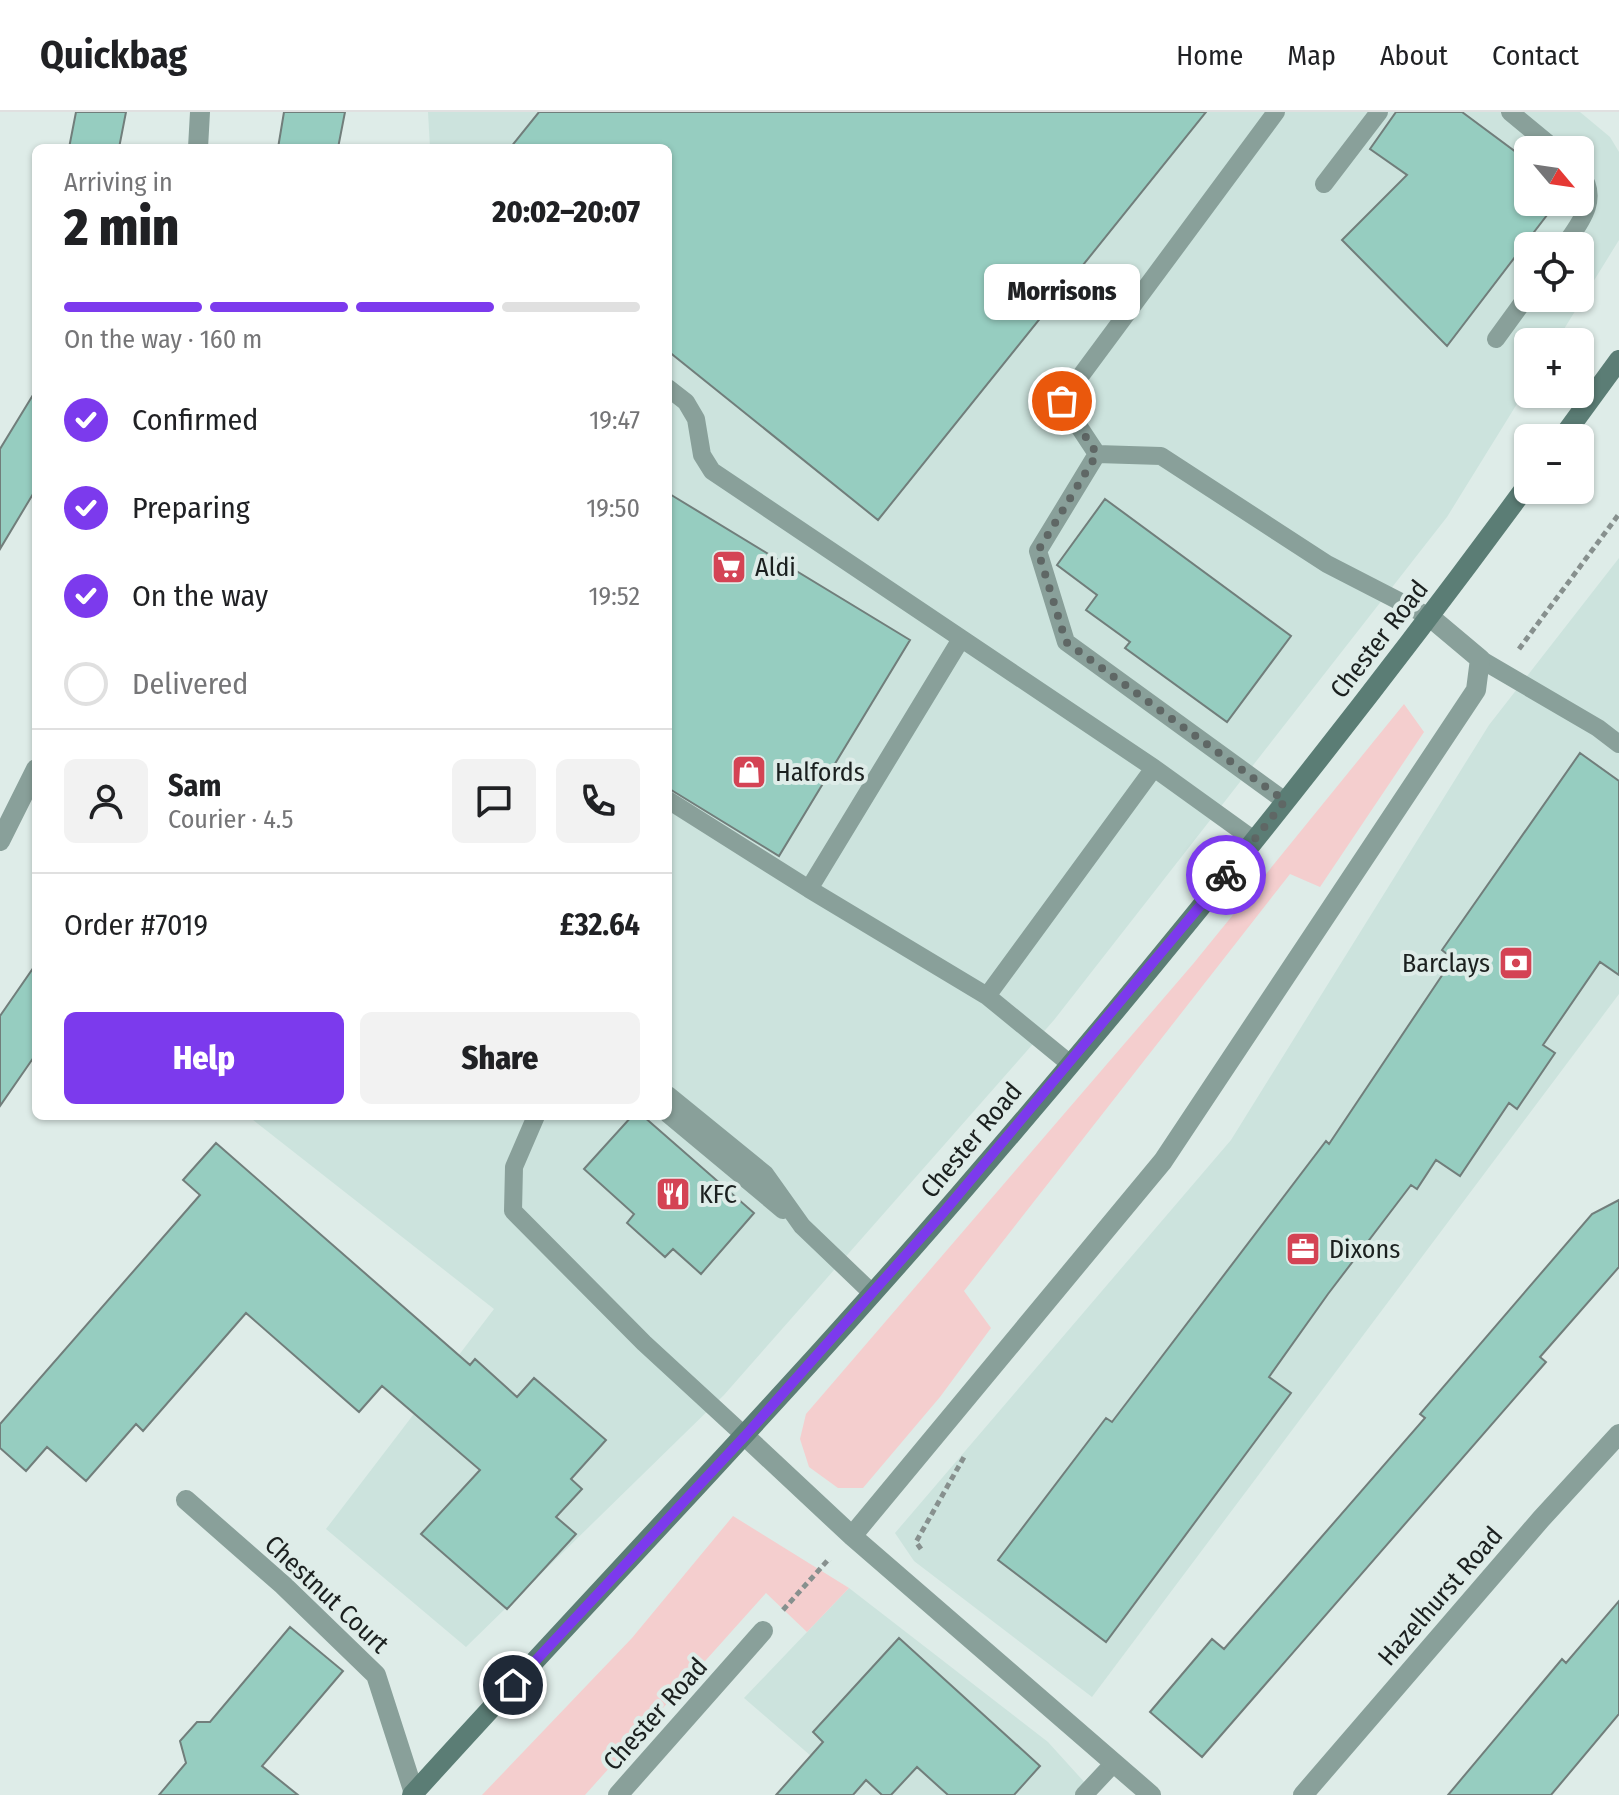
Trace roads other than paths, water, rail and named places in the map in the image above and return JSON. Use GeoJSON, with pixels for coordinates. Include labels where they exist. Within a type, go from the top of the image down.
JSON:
{"type":"FeatureCollection","features":[{"type":"Feature","properties":{"kind":"main road"},"geometry":{"type":"LineString","coordinates":[[1572,424],[1619,360]]}},
{"type":"Feature","properties":{"kind":"main road","name":"Chester Road"},"geometry":{"type":"LineString","coordinates":[[413,1794],[745,1436],[961,1193],[1254,840],[1430,617],[1514,503]]}},
{"type":"Feature","properties":{"kind":"street"},"geometry":{"type":"LineString","coordinates":[[198,144],[200,112]]}},
{"type":"Feature","properties":{"kind":"street"},"geometry":{"type":"LineString","coordinates":[[852,1536],[1163,1161],[1476,690],[1480,659],[1430,617]]}},
{"type":"Feature","properties":{"kind":"street"},"geometry":{"type":"LineString","coordinates":[[0,841],[32,777]]}},
{"type":"Feature","properties":{"kind":"street","name":"Hazelhurst Road"},"geometry":{"type":"LineString","coordinates":[[1303,1795],[1541,1519],[1619,1434]]}},
{"type":"Feature","properties":{"kind":"street"},"geometry":{"type":"LineString","coordinates":[[745,1436],[852,1536],[1151,1795]]}},
{"type":"Feature","properties":{"kind":"street","name":"Chestnut Court"},"geometry":{"type":"LineString","coordinates":[[186,1500],[283,1585],[376,1675],[413,1794]]}},
{"type":"Feature","properties":{"kind":"street","name":"Chester Road"},"geometry":{"type":"LineString","coordinates":[[618,1795],[763,1631]]}},
{"type":"Feature","properties":{"kind":"lane"},"geometry":{"type":"LineString","coordinates":[[1097,454],[1062,401],[1276,112]]}},
{"type":"Feature","properties":{"kind":"lane"},"geometry":{"type":"LineString","coordinates":[[1324,184],[1379,112]]}},
{"type":"Feature","properties":{"kind":"lane"},"geometry":{"type":"LineString","coordinates":[[1510,112],[1539,136]]}},
{"type":"Feature","properties":{"kind":"lane"},"geometry":{"type":"LineString","coordinates":[[1496,339],[1516,312]]}},
{"type":"Feature","properties":{"kind":"lane"},"geometry":{"type":"LineString","coordinates":[[672,391],[686,402],[696,419],[702,455],[712,471],[1154,768],[1254,840]]}},
{"type":"Feature","properties":{"kind":"lane"},"geometry":{"type":"LineString","coordinates":[[1097,454],[1161,456],[1327,564],[1430,617]]}},
{"type":"Feature","properties":{"kind":"lane"},"geometry":{"type":"LineString","coordinates":[[1097,454],[1038,551],[1066,642],[1285,801]]}},
{"type":"Feature","properties":{"kind":"lane"},"geometry":{"type":"LineString","coordinates":[[809,889],[961,639]]}},
{"type":"Feature","properties":{"kind":"lane"},"geometry":{"type":"LineString","coordinates":[[1480,659],[1598,728],[1619,744]]}},
{"type":"Feature","properties":{"kind":"lane"},"geometry":{"type":"LineString","coordinates":[[987,996],[1154,768]]}},
{"type":"Feature","properties":{"kind":"lane"},"geometry":{"type":"LineString","coordinates":[[672,803],[987,996],[1069,1063]]}},
{"type":"Feature","properties":{"kind":"lane"},"geometry":{"type":"LineString","coordinates":[[672,1098],[765,1174],[802,1226]]}},
{"type":"Feature","properties":{"kind":"lane"},"geometry":{"type":"LineString","coordinates":[[672,1117],[802,1226],[872,1293]]}},
{"type":"Feature","properties":{"kind":"lane"},"geometry":{"type":"LineString","coordinates":[[534,1120],[514,1167],[513,1211],[644,1343],[745,1436]]}},
{"type":"Feature","properties":{"kind":"lane"},"geometry":{"type":"LineString","coordinates":[[1084,1795],[1114,1763]]}},
{"type":"Feature","properties":{"kind":"place","name":"Morrisons"},"geometry":{"type":"Point","coordinates":[1062,401]}},
{"type":"Feature","properties":{"kind":"place","name":"Aldi"},"geometry":{"type":"Point","coordinates":[729,567]}},
{"type":"Feature","properties":{"kind":"place","name":"Halfords"},"geometry":{"type":"Point","coordinates":[749,772]}},
{"type":"Feature","properties":{"kind":"place","name":"Barclays"},"geometry":{"type":"Point","coordinates":[1516,963]}},
{"type":"Feature","properties":{"kind":"place","name":"KFC"},"geometry":{"type":"Point","coordinates":[673,1194]}},
{"type":"Feature","properties":{"kind":"place","name":"Dixons"},"geometry":{"type":"Point","coordinates":[1303,1249]}}]}
